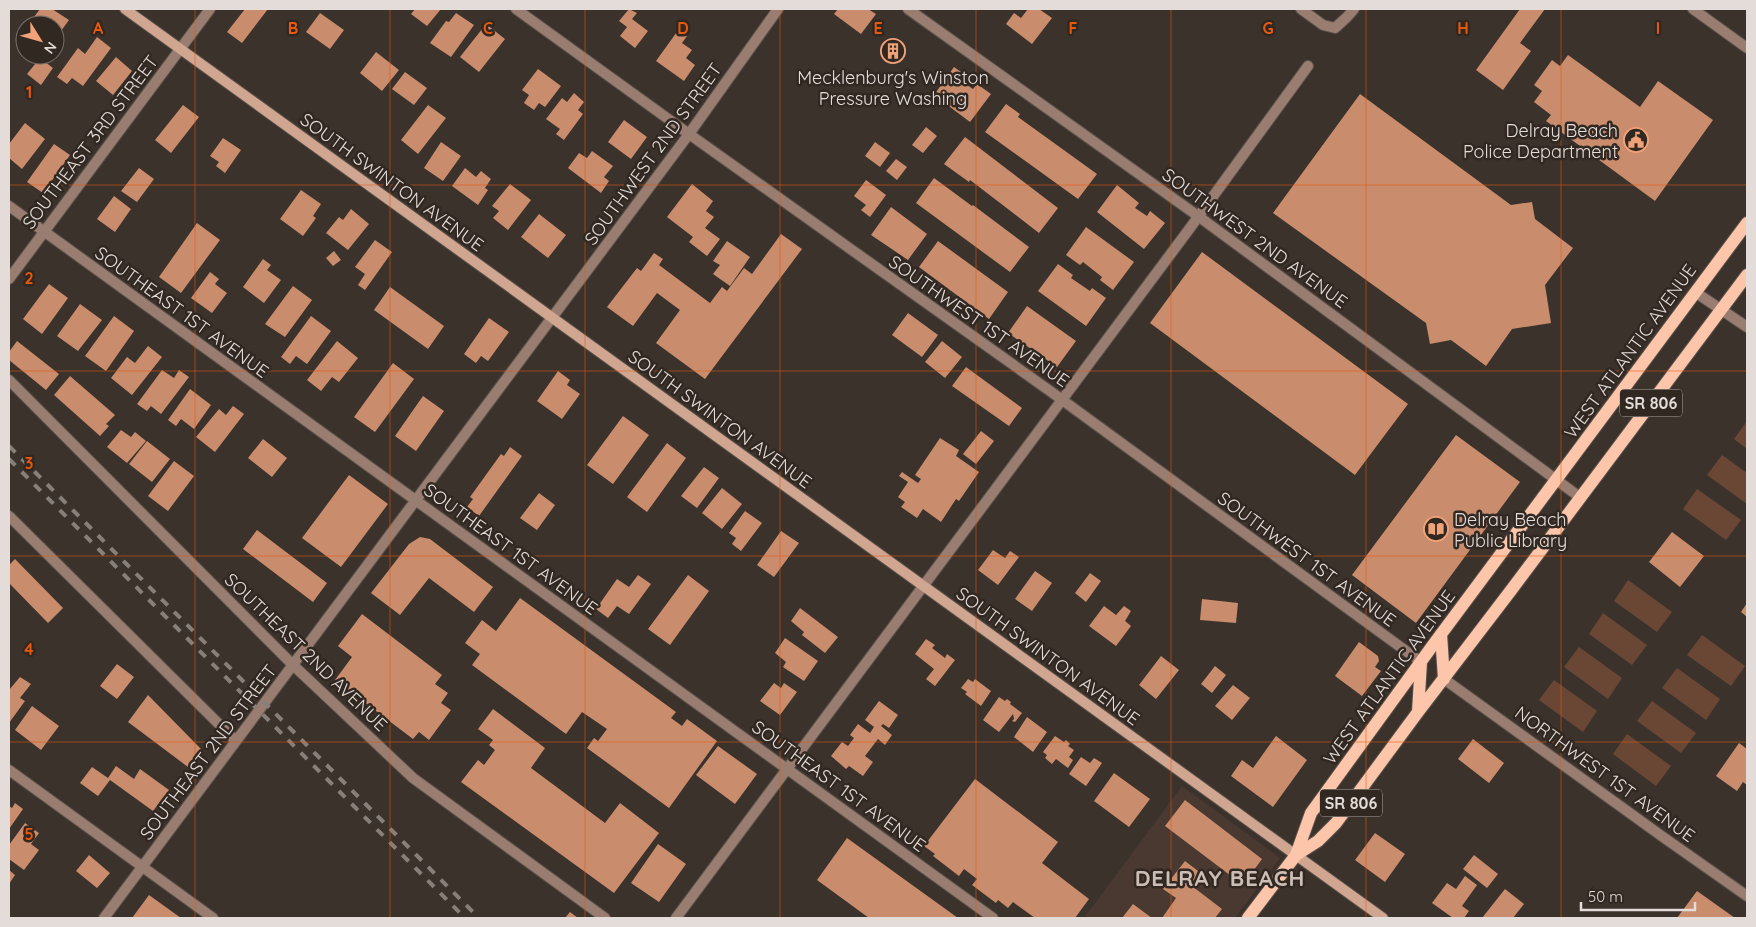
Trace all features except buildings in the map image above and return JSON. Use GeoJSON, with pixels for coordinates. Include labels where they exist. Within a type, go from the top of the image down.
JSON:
{"type":"FeatureCollection","features":[{"type":"Feature","properties":{"kind":"main road","name":"WEST ATLANTIC AVENUE"},"geometry":{"type":"LineString","coordinates":[[1296,855],[1311,814],[1420,662],[1747,223]]}},
{"type":"Feature","properties":{"kind":"main road","name":"SR 806"},"geometry":{"type":"LineString","coordinates":[[1248,918],[1296,855],[1318,841],[1336,823],[1747,275]]}},
{"type":"Feature","properties":{"kind":"main road"},"geometry":{"type":"LineString","coordinates":[[1442,634],[1444,679]]}},
{"type":"Feature","properties":{"kind":"main road"},"geometry":{"type":"LineString","coordinates":[[1418,712],[1420,662]]}},
{"type":"Feature","properties":{"kind":"street","name":"SOUTH SWINTON AVENUE"},"geometry":{"type":"LineString","coordinates":[[125,9],[1383,918]]}},
{"type":"Feature","properties":{"kind":"street","name":"SOUTHEAST 3RD STREET"},"geometry":{"type":"LineString","coordinates":[[9,279],[210,9]]}},
{"type":"Feature","properties":{"kind":"street","name":"SOUTHWEST 1ST AVENUE"},"geometry":{"type":"LineString","coordinates":[[516,9],[1062,400],[1420,662]]}},
{"type":"Feature","properties":{"kind":"street","name":"SOUTHWEST 2ND STREET"},"geometry":{"type":"LineString","coordinates":[[552,317],[689,134],[778,9]]}},
{"type":"Feature","properties":{"kind":"street","name":"SOUTHWEST 2ND AVENUE"},"geometry":{"type":"LineString","coordinates":[[908,9],[1198,216],[1580,498]]}},
{"type":"Feature","properties":{"kind":"street"},"geometry":{"type":"LineString","coordinates":[[1301,9],[1323,25],[1335,28],[1354,9]]}},
{"type":"Feature","properties":{"kind":"street"},"geometry":{"type":"LineString","coordinates":[[1693,9],[1747,48]]}},
{"type":"Feature","properties":{"kind":"street"},"geometry":{"type":"LineString","coordinates":[[676,918],[1308,66]]}},
{"type":"Feature","properties":{"kind":"street","name":"SOUTHEAST 1ST AVENUE"},"geometry":{"type":"LineString","coordinates":[[9,206],[993,918]]}},
{"type":"Feature","properties":{"kind":"street"},"geometry":{"type":"LineString","coordinates":[[1696,292],[1722,308],[1747,327]]}},
{"type":"Feature","properties":{"kind":"street","name":"SOUTHEAST 2ND STREET"},"geometry":{"type":"LineString","coordinates":[[104,918],[552,317]]}},
{"type":"Feature","properties":{"kind":"street","name":"SOUTHEAST 2ND AVENUE"},"geometry":{"type":"LineString","coordinates":[[9,380],[293,665],[413,778],[605,918]]}},
{"type":"Feature","properties":{"kind":"street"},"geometry":{"type":"LineString","coordinates":[[9,516],[236,741]]}},
{"type":"Feature","properties":{"kind":"street","name":"NORTHWEST 1ST AVENUE"},"geometry":{"type":"LineString","coordinates":[[1444,679],[1747,896]]}},
{"type":"Feature","properties":{"kind":"street"},"geometry":{"type":"LineString","coordinates":[[9,770],[214,918]]}},
{"type":"Feature","properties":{"kind":"shaded area"},"geometry":{"type":"Polygon","coordinates":[[[1747,421],[1747,449],[1734,439],[1747,421]]]}},
{"type":"Feature","properties":{"kind":"shaded area"},"geometry":{"type":"Polygon","coordinates":[[[1722,455],[1747,473],[1747,504],[1707,475],[1722,455]]]}},
{"type":"Feature","properties":{"kind":"shaded area"},"geometry":{"type":"Polygon","coordinates":[[[1697,489],[1741,520],[1726,540],[1683,509],[1697,489]]]}},
{"type":"Feature","properties":{"kind":"shaded area"},"geometry":{"type":"Polygon","coordinates":[[[1628,580],[1672,612],[1657,632],[1614,601],[1628,580]]]}},
{"type":"Feature","properties":{"kind":"shaded area"},"geometry":{"type":"Polygon","coordinates":[[[1603,613],[1647,645],[1632,665],[1589,634],[1603,613]]]}},
{"type":"Feature","properties":{"kind":"shaded area"},"geometry":{"type":"Polygon","coordinates":[[[1702,635],[1745,666],[1731,686],[1687,655],[1702,635]]]}},
{"type":"Feature","properties":{"kind":"shaded area"},"geometry":{"type":"Polygon","coordinates":[[[1579,647],[1622,678],[1608,699],[1564,667],[1579,647]]]}},
{"type":"Feature","properties":{"kind":"shaded area"},"geometry":{"type":"Polygon","coordinates":[[[1677,668],[1720,699],[1706,720],[1662,688],[1677,668]]]}},
{"type":"Feature","properties":{"kind":"shaded area"},"geometry":{"type":"Polygon","coordinates":[[[1554,680],[1597,711],[1583,732],[1539,700],[1554,680]]]}},
{"type":"Feature","properties":{"kind":"shaded area"},"geometry":{"type":"Polygon","coordinates":[[[1652,701],[1696,733],[1681,753],[1637,721],[1652,701]]]}},
{"type":"Feature","properties":{"kind":"shaded area"},"geometry":{"type":"Polygon","coordinates":[[[1627,734],[1671,766],[1656,786],[1613,754],[1627,734]]]}},
{"type":"Feature","properties":{"kind":"shaded area"},"geometry":{"type":"Polygon","coordinates":[[[1182,786],[1280,858],[1235,918],[1084,918],[1182,786]]]}},
{"type":"Feature","properties":{"kind":"railway"},"geometry":{"type":"LineString","coordinates":[[9,446],[479,918]]}},
{"type":"Feature","properties":{"kind":"railway"},"geometry":{"type":"LineString","coordinates":[[9,459],[465,918]]}},
{"type":"Feature","properties":{"kind":"place","name":"Mecklenburg's Winston Pressure Washing"},"geometry":{"type":"Point","coordinates":[893,51]}},
{"type":"Feature","properties":{"kind":"place","name":"Delray Beach Police Department"},"geometry":{"type":"Point","coordinates":[1636,140]}},
{"type":"Feature","properties":{"kind":"place","name":"Delray Beach Public Library"},"geometry":{"type":"Point","coordinates":[1436,529]}},
{"type":"Feature","properties":{"kind":"district","name":"DELRAY BEACH"},"geometry":{"type":"Point","coordinates":[1220,878]}}]}
